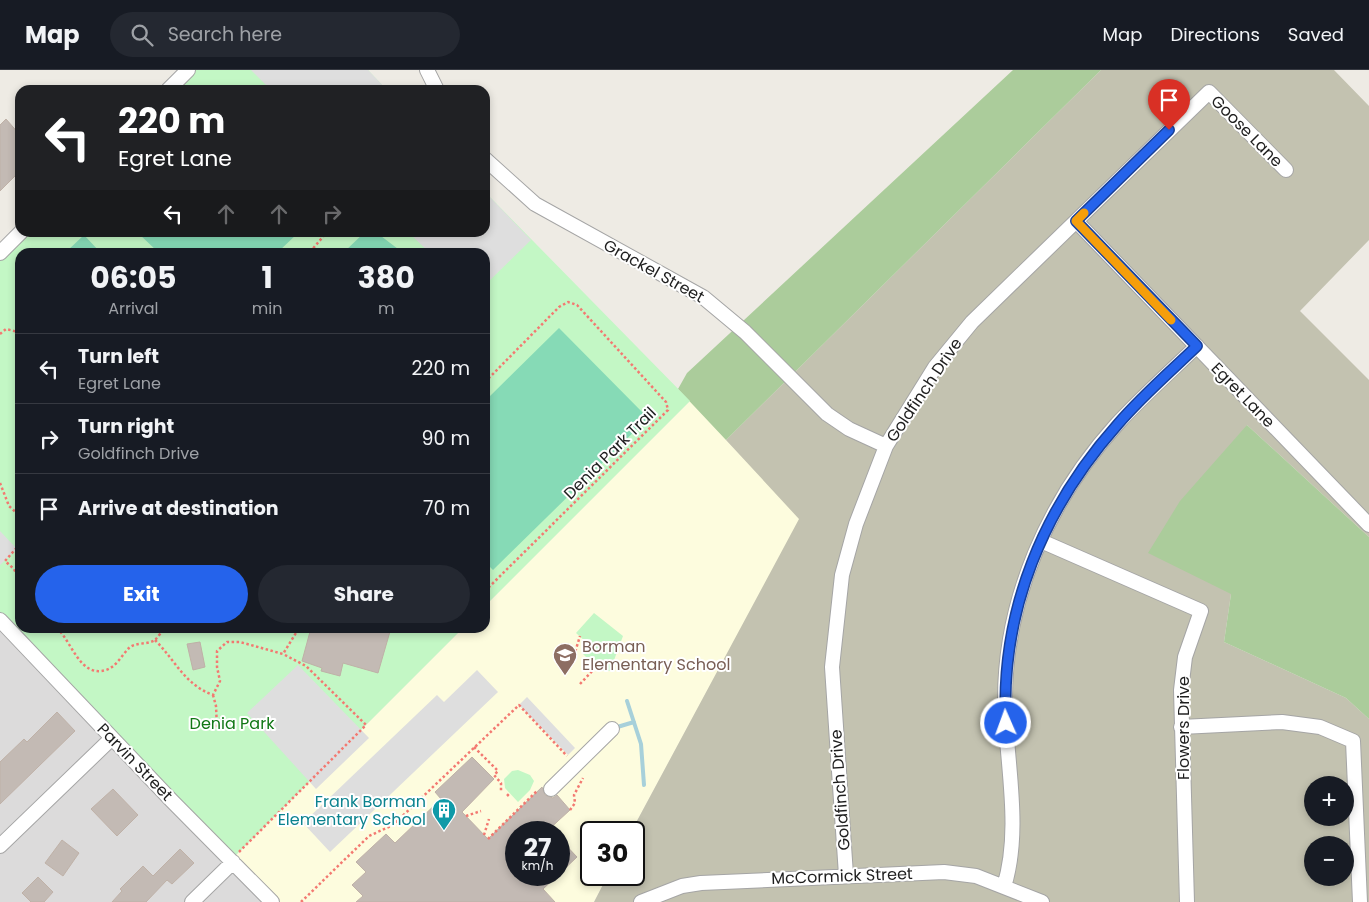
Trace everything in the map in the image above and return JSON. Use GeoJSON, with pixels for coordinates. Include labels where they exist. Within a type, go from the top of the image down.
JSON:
{"type":"FeatureCollection","features":[{"type":"Feature","properties":{"kind":"street"},"geometry":{"type":"LineString","coordinates":[[173,85],[188,70]]}},
{"type":"Feature","properties":{"kind":"street"},"geometry":{"type":"LineString","coordinates":[[427,70],[434,85]]}},
{"type":"Feature","properties":{"kind":"street","name":"Goose Lane"},"geometry":{"type":"LineString","coordinates":[[1209,92],[1286,170]]}},
{"type":"Feature","properties":{"kind":"street","name":"Goldfinch Drive"},"geometry":{"type":"LineString","coordinates":[[846,875],[832,667],[842,574],[856,524],[886,446],[921,388],[955,342],[1209,92]]}},
{"type":"Feature","properties":{"kind":"street","name":"Grackel Street"},"geometry":{"type":"LineString","coordinates":[[490,164],[535,204],[703,297],[745,332],[827,414],[849,429],[886,446]]}},
{"type":"Feature","properties":{"kind":"street","name":"Egret Lane"},"geometry":{"type":"LineString","coordinates":[[1076,221],[1369,525]]}},
{"type":"Feature","properties":{"kind":"street"},"geometry":{"type":"LineString","coordinates":[[0,253],[16,237]]}},
{"type":"Feature","properties":{"kind":"street"},"geometry":{"type":"LineString","coordinates":[[1004,887],[1011,860],[1013,838],[1005,704],[1006,666],[1018,602],[1040,541],[1067,490],[1128,412],[1197,346]]}},
{"type":"Feature","properties":{"kind":"street","name":"Flowers Drive"},"geometry":{"type":"LineString","coordinates":[[1040,541],[1201,612],[1184,665],[1181,727],[1187,902]]}},
{"type":"Feature","properties":{"kind":"street","name":"Parvin Street"},"geometry":{"type":"LineString","coordinates":[[0,620],[272,902]]}},
{"type":"Feature","properties":{"kind":"street"},"geometry":{"type":"LineString","coordinates":[[1181,727],[1282,722],[1320,728],[1353,741],[1360,902]]}},
{"type":"Feature","properties":{"kind":"street"},"geometry":{"type":"LineString","coordinates":[[546,788],[571,763],[612,729]]}},
{"type":"Feature","properties":{"kind":"street"},"geometry":{"type":"LineString","coordinates":[[0,846],[112,738]]}},
{"type":"Feature","properties":{"kind":"street"},"geometry":{"type":"LineString","coordinates":[[192,902],[232,861]]}},
{"type":"Feature","properties":{"kind":"street","name":"McCormick Street"},"geometry":{"type":"LineString","coordinates":[[641,902],[682,886],[702,882],[846,875],[960,873],[976,876],[1042,902]]}},
{"type":"Feature","properties":{"kind":"path"},"geometry":{"type":"LineString","coordinates":[[313,248],[323,237]]}},
{"type":"Feature","properties":{"kind":"path","name":"Denia Park Trail"},"geometry":{"type":"LineString","coordinates":[[490,377],[559,307],[568,302],[577,305],[666,402],[668,410],[490,586]]}},
{"type":"Feature","properties":{"kind":"path"},"geometry":{"type":"LineString","coordinates":[[0,334],[6,329],[15,331]]}},
{"type":"Feature","properties":{"kind":"path"},"geometry":{"type":"LineString","coordinates":[[0,483],[9,506],[15,511]]}},
{"type":"Feature","properties":{"kind":"path"},"geometry":{"type":"LineString","coordinates":[[15,550],[5,561],[15,571]]}},
{"type":"Feature","properties":{"kind":"path"},"geometry":{"type":"LineString","coordinates":[[63,633],[67,637],[83,665],[90,670],[107,670],[131,646],[155,640],[161,633]]}},
{"type":"Feature","properties":{"kind":"path"},"geometry":{"type":"LineString","coordinates":[[283,654],[296,633]]}},
{"type":"Feature","properties":{"kind":"path"},"geometry":{"type":"LineString","coordinates":[[564,667],[573,659],[580,636]]}},
{"type":"Feature","properties":{"kind":"path"},"geometry":{"type":"LineString","coordinates":[[155,640],[171,657],[182,675],[198,690],[212,695]]}},
{"type":"Feature","properties":{"kind":"path"},"geometry":{"type":"LineString","coordinates":[[217,729],[216,706],[212,695],[220,681],[217,667],[217,651],[227,642],[240,642],[283,654],[306,666],[366,725],[232,861]]}},
{"type":"Feature","properties":{"kind":"path"},"geometry":{"type":"LineString","coordinates":[[580,684],[596,667]]}},
{"type":"Feature","properties":{"kind":"path"},"geometry":{"type":"LineString","coordinates":[[300,902],[369,836],[393,825],[519,704],[568,755],[571,763],[585,777],[577,788],[574,795],[575,803],[570,810]]}},
{"type":"Feature","properties":{"kind":"path"},"geometry":{"type":"LineString","coordinates":[[474,747],[498,771],[494,775],[500,783],[501,792]]}},
{"type":"Feature","properties":{"kind":"path"},"geometry":{"type":"LineString","coordinates":[[488,839],[546,788]]}},
{"type":"Feature","properties":{"kind":"path"},"geometry":{"type":"LineString","coordinates":[[466,816],[481,811]]}},
{"type":"Feature","properties":{"kind":"path"},"geometry":{"type":"LineString","coordinates":[[484,835],[489,819]]}},
{"type":"Feature","properties":{"kind":"shaded area"},"geometry":{"type":"Polygon","coordinates":[[[251,70],[368,70],[382,85],[266,85],[251,70]]]}},
{"type":"Feature","properties":{"kind":"shaded area"},"geometry":{"type":"Polygon","coordinates":[[[1101,70],[1334,70],[1369,106],[1369,240],[1300,311],[1369,380],[1369,537],[1247,425],[1231,594],[1224,642],[1346,698],[1369,719],[1369,902],[594,902],[602,886],[645,886],[645,821],[637,821],[799,519],[726,440],[1101,70]]]}},
{"type":"Feature","properties":{"kind":"shaded area"},"geometry":{"type":"Polygon","coordinates":[[[490,197],[531,240],[490,280],[490,248],[425,248],[413,237],[490,237],[490,197]]]}},
{"type":"Feature","properties":{"kind":"shaded area","name":"Borman Elementary School"},"geometry":{"type":"Polygon","coordinates":[[[690,401],[800,519],[637,821],[580,821],[580,886],[602,886],[594,902],[272,902],[231,860],[458,633],[490,633],[490,601],[690,401]]]}},
{"type":"Feature","properties":{"kind":"shaded area"},"geometry":{"type":"Polygon","coordinates":[[[0,531],[15,547],[15,551],[0,565],[0,531]]]}},
{"type":"Feature","properties":{"kind":"shaded area"},"geometry":{"type":"Polygon","coordinates":[[[0,622],[273,902],[0,902],[0,622]]]}},
{"type":"Feature","properties":{"kind":"shaded area"},"geometry":{"type":"Polygon","coordinates":[[[298,665],[369,738],[316,789],[247,713],[298,665]]]}},
{"type":"Feature","properties":{"kind":"shaded area"},"geometry":{"type":"Polygon","coordinates":[[[477,670],[498,692],[330,852],[303,823],[437,695],[444,702],[477,670]]]}},
{"type":"Feature","properties":{"kind":"shaded area"},"geometry":{"type":"Polygon","coordinates":[[[527,697],[575,748],[568,755],[519,705],[527,697]]]}},
{"type":"Feature","properties":{"kind":"green space"},"geometry":{"type":"Polygon","coordinates":[[[185,70],[368,70],[382,85],[170,85],[185,70]]]}},
{"type":"Feature","properties":{"kind":"green space"},"geometry":{"type":"Polygon","coordinates":[[[1013,70],[1101,70],[726,440],[678,389],[687,373],[1013,70]]]}},
{"type":"Feature","properties":{"kind":"green space","name":"Denia Park"},"geometry":{"type":"Polygon","coordinates":[[[490,197],[690,401],[490,601],[490,248],[15,248],[15,633],[458,633],[231,860],[0,623],[0,252],[15,237],[490,237],[490,197]]]}},
{"type":"Feature","properties":{"kind":"green space"},"geometry":{"type":"Polygon","coordinates":[[[82,237],[86,237],[96,248],[70,248],[82,237]]]}},
{"type":"Feature","properties":{"kind":"green space"},"geometry":{"type":"Polygon","coordinates":[[[142,237],[294,237],[282,248],[154,248],[142,237]]]}},
{"type":"Feature","properties":{"kind":"green space"},"geometry":{"type":"Polygon","coordinates":[[[360,237],[382,237],[397,248],[348,248],[360,237]]]}},
{"type":"Feature","properties":{"kind":"green space"},"geometry":{"type":"Polygon","coordinates":[[[559,328],[648,418],[493,570],[490,567],[490,396],[559,328]]]}},
{"type":"Feature","properties":{"kind":"green space"},"geometry":{"type":"Polygon","coordinates":[[[1247,425],[1369,537],[1369,719],[1346,698],[1224,642],[1231,594],[1148,553],[1180,501],[1247,425]]]}},
{"type":"Feature","properties":{"kind":"green space"},"geometry":{"type":"Polygon","coordinates":[[[594,613],[623,636],[610,671],[600,671],[582,653],[586,642],[576,633],[594,613]]]}},
{"type":"Feature","properties":{"kind":"green space"},"geometry":{"type":"Polygon","coordinates":[[[518,770],[530,775],[534,781],[530,790],[518,802],[505,788],[504,779],[512,771],[518,770]]]}},
{"type":"Feature","properties":{"kind":"building"},"geometry":{"type":"Polygon","coordinates":[[[6,119],[15,129],[15,176],[0,191],[0,125],[6,119]]]}},
{"type":"Feature","properties":{"kind":"building"},"geometry":{"type":"Polygon","coordinates":[[[310,633],[390,633],[378,673],[343,663],[340,676],[321,671],[322,668],[302,661],[310,633]]]}},
{"type":"Feature","properties":{"kind":"building"},"geometry":{"type":"Polygon","coordinates":[[[200,642],[205,667],[193,670],[187,644],[200,642]]]}},
{"type":"Feature","properties":{"kind":"building"},"geometry":{"type":"Polygon","coordinates":[[[57,712],[75,731],[0,804],[0,762],[24,739],[27,742],[57,712]]]}},
{"type":"Feature","properties":{"kind":"building","name":"Frank Borman Elementary School"},"geometry":{"type":"Polygon","coordinates":[[[472,757],[494,779],[462,812],[488,839],[505,823],[505,886],[546,886],[543,889],[555,902],[356,902],[363,896],[352,885],[366,872],[356,862],[386,834],[395,843],[441,799],[435,792],[472,757]]]}},
{"type":"Feature","properties":{"kind":"building","name":"Frank Borman Elementary School"},"geometry":{"type":"Polygon","coordinates":[[[542,787],[545,795],[553,798],[557,795],[570,810],[558,821],[507,821],[542,787]]]}},
{"type":"Feature","properties":{"kind":"building"},"geometry":{"type":"Polygon","coordinates":[[[113,789],[138,815],[117,836],[91,809],[113,789]]]}},
{"type":"Feature","properties":{"kind":"building"},"geometry":{"type":"Polygon","coordinates":[[[62,840],[79,853],[63,876],[45,863],[62,840]]]}},
{"type":"Feature","properties":{"kind":"building"},"geometry":{"type":"Polygon","coordinates":[[[180,849],[194,863],[172,884],[167,880],[146,902],[112,902],[122,891],[120,889],[143,866],[153,876],[180,849]]]}},
{"type":"Feature","properties":{"kind":"building"},"geometry":{"type":"Polygon","coordinates":[[[570,850],[577,857],[570,864],[570,850]]]}},
{"type":"Feature","properties":{"kind":"building"},"geometry":{"type":"Polygon","coordinates":[[[38,877],[53,892],[44,902],[31,902],[22,893],[38,877]]]}},
{"type":"Feature","properties":{"kind":"waterway"},"geometry":{"type":"LineString","coordinates":[[627,701],[641,744],[644,785]]}},
{"type":"Feature","properties":{"kind":"waterway"},"geometry":{"type":"LineString","coordinates":[[614,728],[634,722]]}},
{"type":"Feature","properties":{"kind":"slow traffic"},"geometry":{"type":"LineString","coordinates":[[1084,213],[1076,221],[1171,320]]}},
{"type":"Feature","properties":{"kind":"place","name":"Borman Elementary School"},"geometry":{"type":"Point","coordinates":[565,676]}},
{"type":"Feature","properties":{"kind":"place","name":"Frank Borman Elementary School"},"geometry":{"type":"Point","coordinates":[444,831]}},
{"type":"Feature","properties":{"kind":"route"},"geometry":{"type":"LineString","coordinates":[[1006,723],[1006,666],[1018,602],[1040,541],[1053,514],[1081,470],[1117,424],[1197,346],[1076,221],[1169,130]]}}]}
